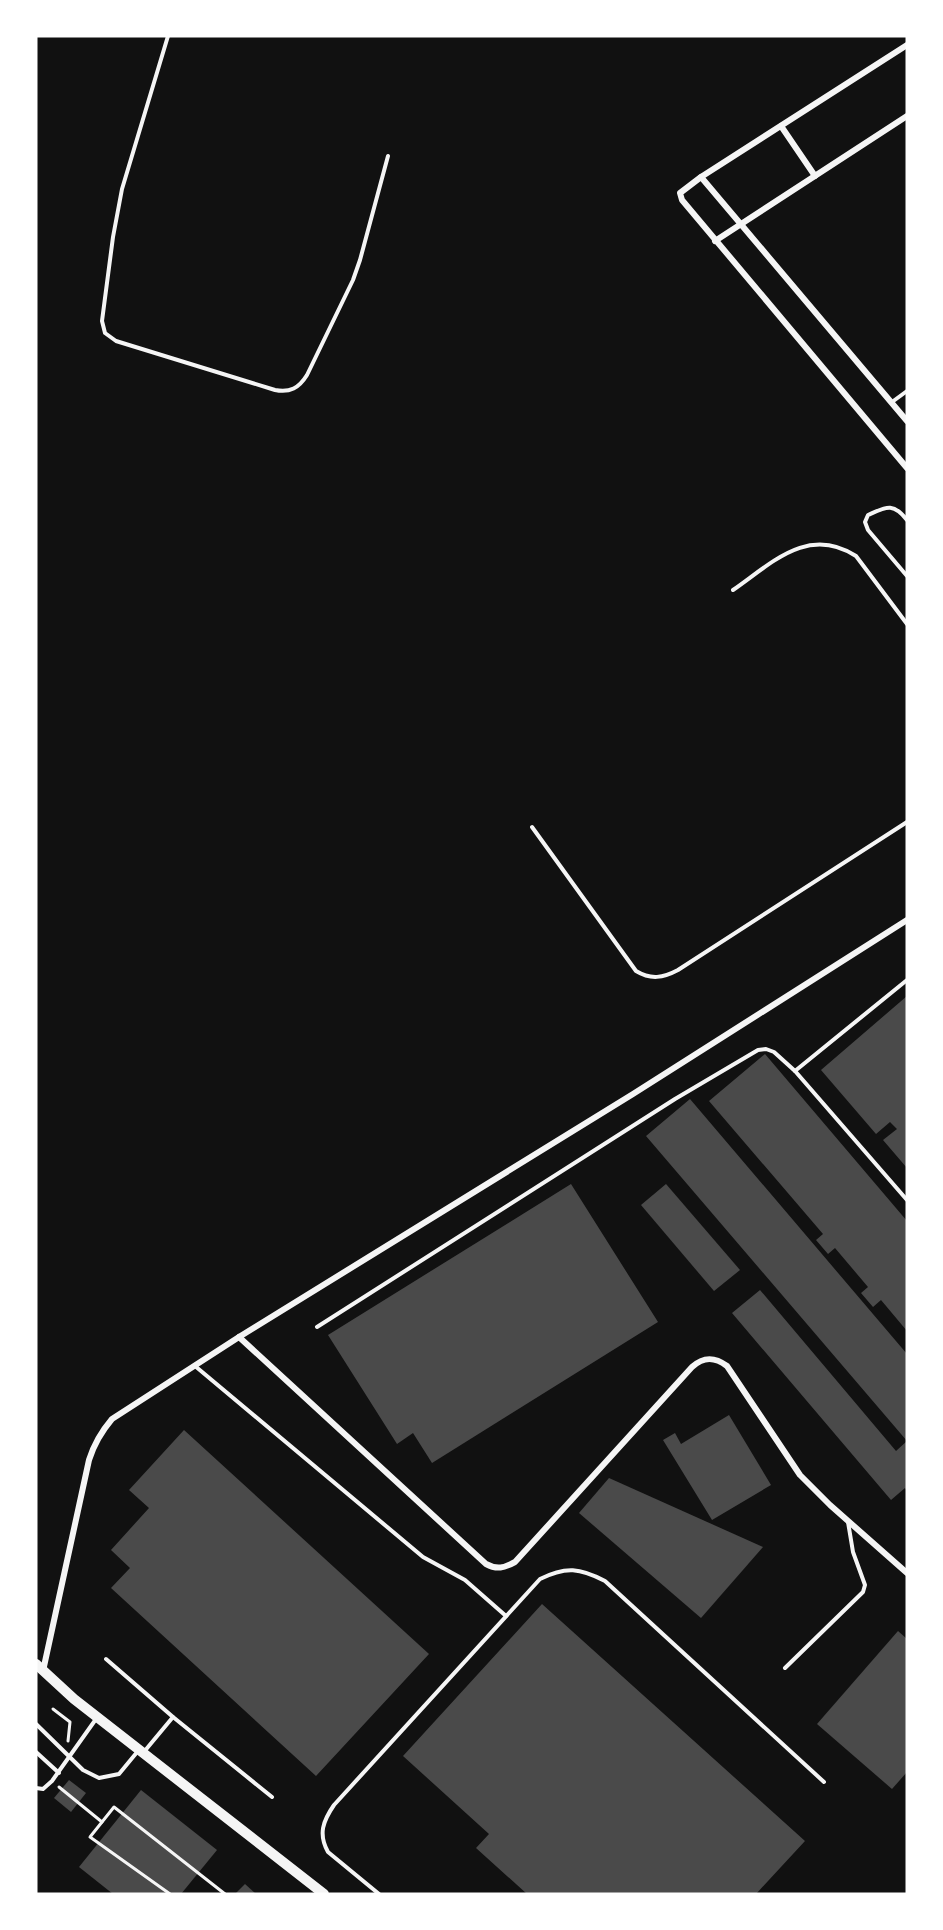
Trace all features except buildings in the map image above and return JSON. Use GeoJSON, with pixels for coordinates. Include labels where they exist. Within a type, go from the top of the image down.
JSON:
{"type":"FeatureCollection","features":[{"type":"Feature","properties":{"kind":"street"},"geometry":{"type":"LineString","coordinates":[[907,45],[701,177],[680,193],[682,200],[715,241],[907,468]]}},
{"type":"Feature","properties":{"kind":"street"},"geometry":{"type":"LineString","coordinates":[[715,241],[907,116]]}},
{"type":"Feature","properties":{"kind":"street"},"geometry":{"type":"LineString","coordinates":[[781,126],[815,176]]}},
{"type":"Feature","properties":{"kind":"street"},"geometry":{"type":"LineString","coordinates":[[701,177],[907,421]]}},
{"type":"Feature","properties":{"kind":"street"},"geometry":{"type":"LineString","coordinates":[[324,1894],[98,1718],[39,1668],[89,1460],[101,1432],[112,1419],[239,1337],[623,1100],[907,920]]}},
{"type":"Feature","properties":{"kind":"street"},"geometry":{"type":"LineString","coordinates":[[239,1337],[493,1568],[504,1568],[515,1562],[692,1367],[699,1361],[713,1359],[728,1366],[800,1475],[814,1491],[907,1573]]}},
{"type":"Feature","properties":{"kind":"lane"},"geometry":{"type":"LineString","coordinates":[[168,36],[122,189],[116,219],[102,321],[105,333],[116,341],[275,390],[294,389],[302,384],[352,280],[374,213],[388,156]]}},
{"type":"Feature","properties":{"kind":"lane"},"geometry":{"type":"LineString","coordinates":[[891,402],[907,391]]}},
{"type":"Feature","properties":{"kind":"lane"},"geometry":{"type":"LineString","coordinates":[[907,520],[900,510],[887,507],[868,515],[865,522],[868,530],[907,576]]}},
{"type":"Feature","properties":{"kind":"lane"},"geometry":{"type":"LineString","coordinates":[[733,590],[800,547],[815,543],[831,544],[856,556],[907,624]]}},
{"type":"Feature","properties":{"kind":"lane"},"geometry":{"type":"LineString","coordinates":[[532,827],[636,971],[647,977],[657,978],[678,970],[907,822]]}},
{"type":"Feature","properties":{"kind":"lane"},"geometry":{"type":"LineString","coordinates":[[795,1071],[907,980]]}},
{"type":"Feature","properties":{"kind":"lane"},"geometry":{"type":"LineString","coordinates":[[317,1327],[665,1106],[758,1050],[766,1049],[774,1052],[795,1071],[907,1200]]}},
{"type":"Feature","properties":{"kind":"lane"},"geometry":{"type":"LineString","coordinates":[[195,1365],[423,1557],[465,1580],[506,1616]]}},
{"type":"Feature","properties":{"kind":"lane"},"geometry":{"type":"LineString","coordinates":[[785,1668],[863,1592],[866,1585],[853,1552],[848,1521]]}},
{"type":"Feature","properties":{"kind":"lane"},"geometry":{"type":"LineString","coordinates":[[379,1894],[328,1852],[322,1835],[322,1826],[327,1815],[540,1579],[552,1573],[567,1570],[586,1572],[605,1581],[824,1782]]}},
{"type":"Feature","properties":{"kind":"lane"},"geometry":{"type":"LineString","coordinates":[[106,1659],[272,1797]]}},
{"type":"Feature","properties":{"kind":"lane"},"geometry":{"type":"LineString","coordinates":[[36,1724],[83,1770],[99,1778],[119,1774],[173,1717]]}},
{"type":"Feature","properties":{"kind":"lane"},"geometry":{"type":"LineString","coordinates":[[36,1788],[40,1790],[45,1788],[59,1773],[68,1754],[98,1718]]}},
{"type":"Feature","properties":{"kind":"lane"},"geometry":{"type":"LineString","coordinates":[[36,1752],[59,1773]]}},
{"type":"Feature","properties":{"kind":"path"},"geometry":{"type":"LineString","coordinates":[[53,1709],[70,1722],[68,1754]]}},
{"type":"Feature","properties":{"kind":"path"},"geometry":{"type":"LineString","coordinates":[[62,1789],[102,1822]]}},
{"type":"Feature","properties":{"kind":"path"},"geometry":{"type":"LineString","coordinates":[[170,1894],[90,1837],[114,1807],[225,1894]]}}]}
